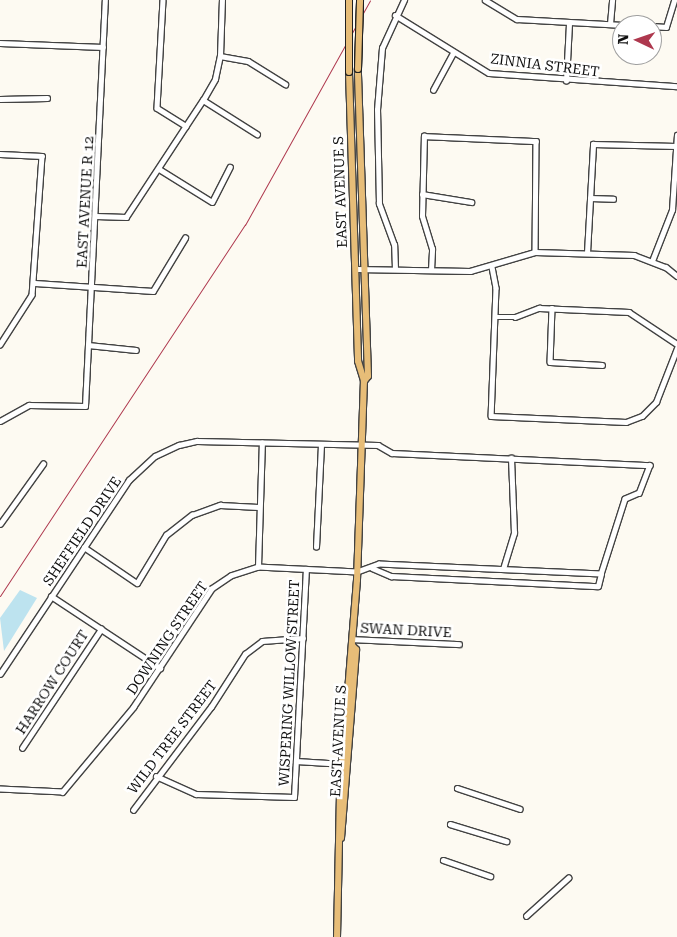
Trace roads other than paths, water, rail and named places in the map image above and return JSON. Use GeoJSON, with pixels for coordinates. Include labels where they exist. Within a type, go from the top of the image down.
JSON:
{"type":"FeatureCollection","features":[{"type":"Feature","properties":{"kind":"main road","name":"EAST AVENUE S"},"geometry":{"type":"LineString","coordinates":[[337,937],[342,763],[357,572],[364,381],[358,361],[349,72],[349,0]]}},
{"type":"Feature","properties":{"kind":"main road","name":"EAST AVENUE S"},"geometry":{"type":"LineString","coordinates":[[360,0],[358,69],[366,268],[368,376],[364,381]]}},
{"type":"Feature","properties":{"kind":"main road","name":"EAST AVENUE S"},"geometry":{"type":"LineString","coordinates":[[341,838],[347,798],[356,650],[352,642]]}},
{"type":"Feature","properties":{"kind":"street","name":"EAST AVENUE R 12"},"geometry":{"type":"LineString","coordinates":[[0,422],[29,405],[85,406],[96,216],[105,0]]}},
{"type":"Feature","properties":{"kind":"street"},"geometry":{"type":"LineString","coordinates":[[163,0],[157,108],[186,126]]}},
{"type":"Feature","properties":{"kind":"street"},"geometry":{"type":"LineString","coordinates":[[96,216],[126,217],[204,100],[215,80],[220,56],[222,0]]}},
{"type":"Feature","properties":{"kind":"street"},"geometry":{"type":"LineString","coordinates":[[395,269],[394,245],[380,204],[377,135],[382,48],[395,15],[404,0]]}},
{"type":"Feature","properties":{"kind":"street"},"geometry":{"type":"LineString","coordinates":[[485,0],[517,19],[569,24],[610,24],[612,0]]}},
{"type":"Feature","properties":{"kind":"street"},"geometry":{"type":"LineString","coordinates":[[662,27],[666,27],[674,0]]}},
{"type":"Feature","properties":{"kind":"street","name":"ZINNIA STREET"},"geometry":{"type":"LineString","coordinates":[[395,15],[453,53],[489,73],[566,82],[677,86]]}},
{"type":"Feature","properties":{"kind":"street"},"geometry":{"type":"LineString","coordinates":[[566,82],[569,24]]}},
{"type":"Feature","properties":{"kind":"street"},"geometry":{"type":"LineString","coordinates":[[0,43],[103,47]]}},
{"type":"Feature","properties":{"kind":"street"},"geometry":{"type":"LineString","coordinates":[[433,90],[453,53]]}},
{"type":"Feature","properties":{"kind":"street"},"geometry":{"type":"LineString","coordinates":[[220,56],[248,61],[285,84]]}},
{"type":"Feature","properties":{"kind":"street"},"geometry":{"type":"LineString","coordinates":[[0,99],[47,98]]}},
{"type":"Feature","properties":{"kind":"street"},"geometry":{"type":"LineString","coordinates":[[204,100],[257,134]]}},
{"type":"Feature","properties":{"kind":"street"},"geometry":{"type":"LineString","coordinates":[[652,261],[672,210],[677,135]]}},
{"type":"Feature","properties":{"kind":"street"},"geometry":{"type":"LineString","coordinates":[[431,270],[422,194],[424,136],[536,141],[535,252]]}},
{"type":"Feature","properties":{"kind":"street"},"geometry":{"type":"LineString","coordinates":[[587,253],[592,144],[676,146]]}},
{"type":"Feature","properties":{"kind":"street"},"geometry":{"type":"LineString","coordinates":[[0,154],[42,156],[35,283],[27,306],[0,345]]}},
{"type":"Feature","properties":{"kind":"street"},"geometry":{"type":"LineString","coordinates":[[159,169],[212,202],[230,167]]}},
{"type":"Feature","properties":{"kind":"street"},"geometry":{"type":"LineString","coordinates":[[422,194],[471,202]]}},
{"type":"Feature","properties":{"kind":"street"},"geometry":{"type":"LineString","coordinates":[[590,198],[613,199]]}},
{"type":"Feature","properties":{"kind":"street"},"geometry":{"type":"LineString","coordinates":[[35,283],[153,291],[186,238]]}},
{"type":"Feature","properties":{"kind":"street"},"geometry":{"type":"LineString","coordinates":[[356,269],[431,270],[492,268],[535,252],[587,253],[652,261],[677,276]]}},
{"type":"Feature","properties":{"kind":"street"},"geometry":{"type":"LineString","coordinates":[[492,268],[496,317],[491,416],[626,422],[642,416],[656,402],[677,348]]}},
{"type":"Feature","properties":{"kind":"street"},"geometry":{"type":"LineString","coordinates":[[496,317],[552,308],[629,312],[677,344]]}},
{"type":"Feature","properties":{"kind":"street"},"geometry":{"type":"LineString","coordinates":[[552,308],[550,362],[602,365]]}},
{"type":"Feature","properties":{"kind":"street"},"geometry":{"type":"LineString","coordinates":[[88,345],[136,350]]}},
{"type":"Feature","properties":{"kind":"street","name":"SHEFFIELD DRIVE"},"geometry":{"type":"LineString","coordinates":[[0,674],[129,480],[155,456],[197,440],[321,446],[378,445],[392,453],[650,465],[639,494],[625,499],[601,574]]}},
{"type":"Feature","properties":{"kind":"street"},"geometry":{"type":"LineString","coordinates":[[258,567],[258,507],[262,444]]}},
{"type":"Feature","properties":{"kind":"street"},"geometry":{"type":"LineString","coordinates":[[316,547],[321,446]]}},
{"type":"Feature","properties":{"kind":"street"},"geometry":{"type":"LineString","coordinates":[[503,569],[514,533],[511,458]]}},
{"type":"Feature","properties":{"kind":"street"},"geometry":{"type":"LineString","coordinates":[[0,524],[43,464]]}},
{"type":"Feature","properties":{"kind":"street"},"geometry":{"type":"LineString","coordinates":[[84,547],[137,583],[166,535],[184,520],[220,505],[258,507]]}},
{"type":"Feature","properties":{"kind":"street","name":"DOWNING STREET"},"geometry":{"type":"LineString","coordinates":[[0,789],[62,792],[160,668],[212,589],[231,576],[258,567],[357,572],[379,564],[601,574]]}},
{"type":"Feature","properties":{"kind":"street"},"geometry":{"type":"LineString","coordinates":[[372,568],[391,576],[598,586],[601,574]]}},
{"type":"Feature","properties":{"kind":"street","name":"WISPERING WILLOW STREET"},"geometry":{"type":"LineString","coordinates":[[156,776],[196,794],[294,797],[306,569]]}},
{"type":"Feature","properties":{"kind":"street"},"geometry":{"type":"LineString","coordinates":[[51,596],[160,668]]}},
{"type":"Feature","properties":{"kind":"street","name":"HARROW COURT"},"geometry":{"type":"LineString","coordinates":[[22,748],[101,629]]}},
{"type":"Feature","properties":{"kind":"street","name":"WILD TREE STREET"},"geometry":{"type":"LineString","coordinates":[[133,810],[156,776],[211,707],[244,654],[262,642],[303,638]]}},
{"type":"Feature","properties":{"kind":"street","name":"SWAN DRIVE"},"geometry":{"type":"LineString","coordinates":[[352,642],[459,644]]}},
{"type":"Feature","properties":{"kind":"street"},"geometry":{"type":"LineString","coordinates":[[296,762],[342,763],[347,798]]}},
{"type":"Feature","properties":{"kind":"street"},"geometry":{"type":"LineString","coordinates":[[457,788],[520,809]]}},
{"type":"Feature","properties":{"kind":"street"},"geometry":{"type":"LineString","coordinates":[[450,824],[506,842]]}},
{"type":"Feature","properties":{"kind":"street"},"geometry":{"type":"LineString","coordinates":[[443,860],[490,876]]}},
{"type":"Feature","properties":{"kind":"street"},"geometry":{"type":"LineString","coordinates":[[526,916],[568,878]]}},
{"type":"Feature","properties":{"kind":"water"},"geometry":{"type":"Polygon","coordinates":[[[20,590],[37,598],[4,651],[0,618],[20,590]]]}},
{"type":"Feature","properties":{"kind":"railway"},"geometry":{"type":"LineString","coordinates":[[0,596],[245,225],[370,0]]}}]}
